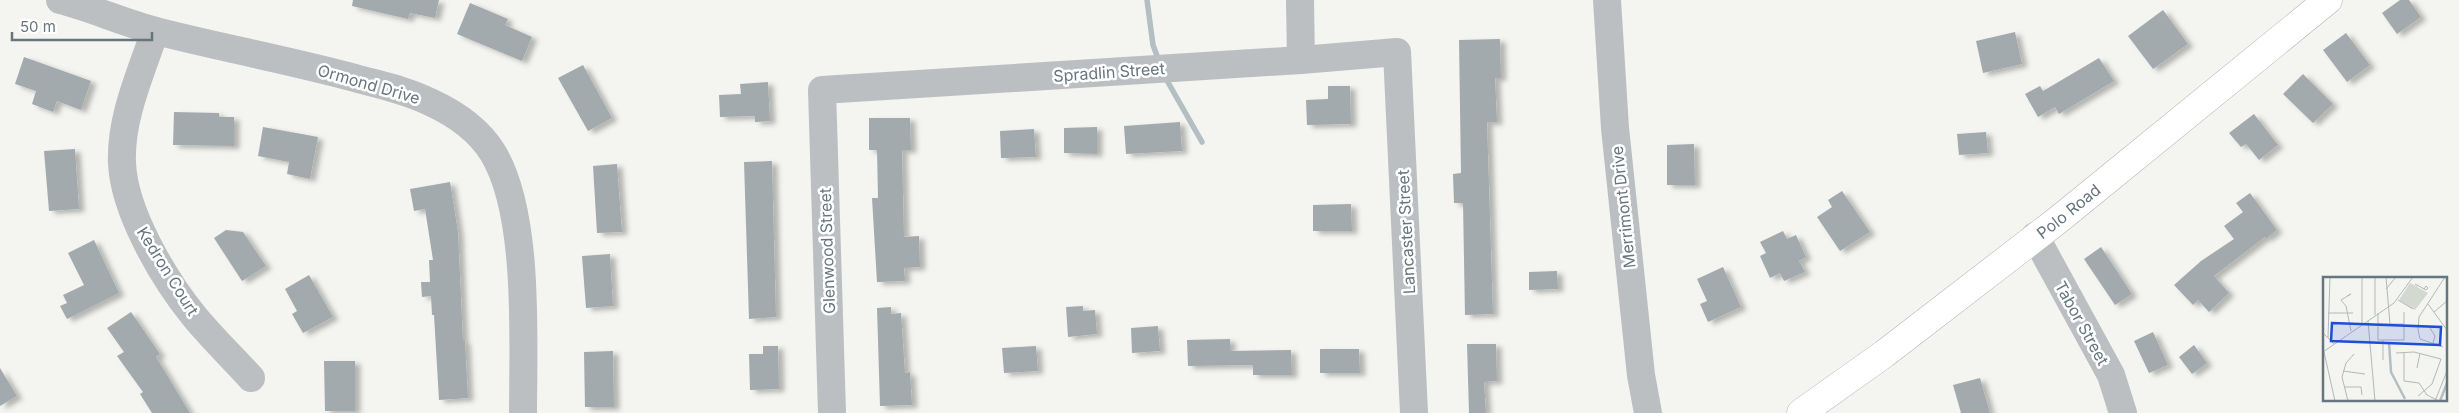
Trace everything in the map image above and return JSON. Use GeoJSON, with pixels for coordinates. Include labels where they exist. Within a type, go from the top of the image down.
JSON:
{"type":"FeatureCollection","features":[{"type":"Feature","properties":{"kind":"main road","name":"Polo Road"},"geometry":{"type":"LineString","coordinates":[[1801,413],[1884,354],[2058,220],[2328,0]]}},
{"type":"Feature","properties":{"kind":"street"},"geometry":{"type":"LineString","coordinates":[[1300,0],[1302,60]]}},
{"type":"Feature","properties":{"kind":"street","name":"Merrimont Drive"},"geometry":{"type":"LineString","coordinates":[[1607,0],[1615,128],[1641,375],[1648,413]]}},
{"type":"Feature","properties":{"kind":"street","name":"Ormond Drive"},"geometry":{"type":"LineString","coordinates":[[69,1],[155,31],[330,71],[397,89],[428,101],[451,113],[484,140],[494,154],[504,177],[514,211],[519,244],[523,330],[523,413]]}},
{"type":"Feature","properties":{"kind":"street","name":"Kedron Court"},"geometry":{"type":"LineString","coordinates":[[155,31],[131,104],[124,137],[122,163],[125,188],[136,221],[167,275],[194,316],[251,378]]}},
{"type":"Feature","properties":{"kind":"street","name":"Spradlin Street"},"geometry":{"type":"LineString","coordinates":[[822,90],[1302,60],[1397,52]]}},
{"type":"Feature","properties":{"kind":"street","name":"Lancaster Street"},"geometry":{"type":"LineString","coordinates":[[1397,52],[1414,413]]}},
{"type":"Feature","properties":{"kind":"street","name":"Glenwood Street"},"geometry":{"type":"LineString","coordinates":[[822,90],[832,413]]}},
{"type":"Feature","properties":{"kind":"street","name":"Tabor Street"},"geometry":{"type":"LineString","coordinates":[[2035,236],[2111,375],[2123,413]]}},
{"type":"Feature","properties":{"kind":"building"},"geometry":{"type":"Polygon","coordinates":[[[353,0],[439,0],[435,18],[410,13],[408,19],[352,6],[353,0]]]}},
{"type":"Feature","properties":{"kind":"building"},"geometry":{"type":"Polygon","coordinates":[[[2400,0],[2409,0],[2421,17],[2397,34],[2382,13],[2400,0]]]}},
{"type":"Feature","properties":{"kind":"building"},"geometry":{"type":"Polygon","coordinates":[[[470,3],[508,19],[505,25],[532,37],[522,61],[457,34],[470,3]]]}},
{"type":"Feature","properties":{"kind":"building"},"geometry":{"type":"Polygon","coordinates":[[[2163,10],[2188,44],[2153,69],[2128,36],[2163,10]]]}},
{"type":"Feature","properties":{"kind":"building"},"geometry":{"type":"Polygon","coordinates":[[[2015,32],[2022,64],[1983,73],[1976,41],[2015,32]]]}},
{"type":"Feature","properties":{"kind":"building"},"geometry":{"type":"Polygon","coordinates":[[[2346,33],[2370,65],[2347,82],[2323,50],[2346,33]]]}},
{"type":"Feature","properties":{"kind":"building"},"geometry":{"type":"Polygon","coordinates":[[[1500,39],[1501,78],[1495,78],[1497,122],[1487,122],[1493,314],[1465,315],[1463,203],[1454,203],[1453,174],[1461,173],[1459,40],[1500,39]]]}},
{"type":"Feature","properties":{"kind":"building"},"geometry":{"type":"Polygon","coordinates":[[[24,57],[91,81],[81,110],[57,101],[53,112],[32,104],[36,91],[15,84],[24,57]]]}},
{"type":"Feature","properties":{"kind":"building"},"geometry":{"type":"Polygon","coordinates":[[[2099,58],[2114,81],[2059,114],[2055,107],[2038,117],[2025,94],[2040,86],[2043,91],[2099,58]]]}},
{"type":"Feature","properties":{"kind":"building"},"geometry":{"type":"Polygon","coordinates":[[[583,65],[612,118],[588,131],[558,78],[583,65]]]}},
{"type":"Feature","properties":{"kind":"building"},"geometry":{"type":"Polygon","coordinates":[[[2303,74],[2333,104],[2313,123],[2283,94],[2303,74]]]}},
{"type":"Feature","properties":{"kind":"building"},"geometry":{"type":"Polygon","coordinates":[[[768,82],[770,121],[755,122],[755,116],[720,117],[719,95],[741,94],[740,84],[768,82]]]}},
{"type":"Feature","properties":{"kind":"building"},"geometry":{"type":"Polygon","coordinates":[[[1328,86],[1350,86],[1351,124],[1307,125],[1306,100],[1328,99],[1328,86]]]}},
{"type":"Feature","properties":{"kind":"building"},"geometry":{"type":"Polygon","coordinates":[[[174,112],[219,113],[219,117],[234,117],[234,146],[173,145],[174,112]]]}},
{"type":"Feature","properties":{"kind":"building"},"geometry":{"type":"Polygon","coordinates":[[[2254,114],[2278,145],[2259,160],[2246,144],[2241,147],[2229,133],[2254,114]]]}},
{"type":"Feature","properties":{"kind":"building"},"geometry":{"type":"Polygon","coordinates":[[[869,118],[910,118],[911,150],[902,150],[904,237],[919,236],[920,267],[904,268],[905,281],[877,282],[872,198],[878,198],[877,150],[869,150],[869,118]]]}},
{"type":"Feature","properties":{"kind":"building"},"geometry":{"type":"Polygon","coordinates":[[[1180,122],[1182,151],[1126,154],[1124,126],[1180,122]]]}},
{"type":"Feature","properties":{"kind":"building"},"geometry":{"type":"Polygon","coordinates":[[[263,127],[318,137],[310,179],[287,174],[289,162],[258,156],[263,127]]]}},
{"type":"Feature","properties":{"kind":"building"},"geometry":{"type":"Polygon","coordinates":[[[1097,127],[1097,154],[1064,153],[1064,128],[1097,127]]]}},
{"type":"Feature","properties":{"kind":"building"},"geometry":{"type":"Polygon","coordinates":[[[1034,129],[1036,157],[1001,158],[1000,131],[1034,129]]]}},
{"type":"Feature","properties":{"kind":"building"},"geometry":{"type":"Polygon","coordinates":[[[1986,132],[1988,153],[1959,155],[1957,134],[1986,132]]]}},
{"type":"Feature","properties":{"kind":"building"},"geometry":{"type":"Polygon","coordinates":[[[1694,144],[1695,185],[1667,185],[1667,145],[1694,144]]]}},
{"type":"Feature","properties":{"kind":"building"},"geometry":{"type":"Polygon","coordinates":[[[75,149],[79,209],[49,211],[44,151],[75,149]]]}},
{"type":"Feature","properties":{"kind":"building"},"geometry":{"type":"Polygon","coordinates":[[[772,161],[776,317],[749,319],[744,162],[772,161]]]}},
{"type":"Feature","properties":{"kind":"building"},"geometry":{"type":"Polygon","coordinates":[[[617,164],[622,232],[597,233],[593,166],[617,164]]]}},
{"type":"Feature","properties":{"kind":"building"},"geometry":{"type":"Polygon","coordinates":[[[450,182],[458,232],[463,341],[465,341],[468,398],[439,400],[434,315],[432,315],[431,296],[422,297],[421,282],[430,282],[429,260],[433,260],[425,209],[414,211],[410,189],[450,182]]]}},
{"type":"Feature","properties":{"kind":"building"},"geometry":{"type":"Polygon","coordinates":[[[1842,191],[1870,232],[1840,251],[1817,217],[1832,207],[1828,200],[1842,191]]]}},
{"type":"Feature","properties":{"kind":"building"},"geometry":{"type":"Polygon","coordinates":[[[2250,193],[2277,230],[2214,276],[2229,293],[2209,312],[2198,300],[2193,305],[2174,285],[2201,261],[2234,239],[2224,226],[2243,212],[2236,203],[2250,193]]]}},
{"type":"Feature","properties":{"kind":"building"},"geometry":{"type":"Polygon","coordinates":[[[1351,204],[1352,231],[1313,231],[1313,205],[1351,204]]]}},
{"type":"Feature","properties":{"kind":"building"},"geometry":{"type":"Polygon","coordinates":[[[226,230],[243,232],[266,266],[242,281],[214,238],[226,230]]]}},
{"type":"Feature","properties":{"kind":"building"},"geometry":{"type":"Polygon","coordinates":[[[1783,231],[1787,239],[1796,235],[1806,257],[1799,261],[1805,272],[1784,281],[1780,273],[1770,278],[1760,256],[1766,253],[1760,242],[1783,231]]]}},
{"type":"Feature","properties":{"kind":"building"},"geometry":{"type":"Polygon","coordinates":[[[94,240],[119,293],[67,319],[60,306],[67,303],[63,295],[84,285],[68,253],[94,240]]]}},
{"type":"Feature","properties":{"kind":"building"},"geometry":{"type":"Polygon","coordinates":[[[2101,247],[2132,294],[2115,305],[2084,259],[2101,247]]]}},
{"type":"Feature","properties":{"kind":"building"},"geometry":{"type":"Polygon","coordinates":[[[610,254],[613,306],[586,308],[582,256],[610,254]]]}},
{"type":"Feature","properties":{"kind":"building"},"geometry":{"type":"Polygon","coordinates":[[[1723,267],[1741,307],[1708,322],[1700,304],[1707,301],[1697,279],[1723,267]]]}},
{"type":"Feature","properties":{"kind":"building"},"geometry":{"type":"Polygon","coordinates":[[[1557,271],[1558,289],[1529,290],[1529,272],[1557,271]]]}},
{"type":"Feature","properties":{"kind":"building"},"geometry":{"type":"Polygon","coordinates":[[[309,275],[333,317],[303,333],[292,314],[297,311],[285,289],[309,275]]]}},
{"type":"Feature","properties":{"kind":"building"},"geometry":{"type":"Polygon","coordinates":[[[1083,306],[1083,311],[1095,310],[1097,334],[1068,337],[1066,307],[1083,306]]]}},
{"type":"Feature","properties":{"kind":"building"},"geometry":{"type":"Polygon","coordinates":[[[891,307],[891,314],[901,313],[905,373],[910,372],[912,405],[880,406],[877,308],[891,307]]]}},
{"type":"Feature","properties":{"kind":"building"},"geometry":{"type":"Polygon","coordinates":[[[131,312],[160,354],[156,357],[190,413],[152,413],[140,394],[143,392],[117,356],[124,352],[107,328],[131,312]]]}},
{"type":"Feature","properties":{"kind":"building"},"geometry":{"type":"Polygon","coordinates":[[[1158,326],[1160,351],[1132,353],[1131,328],[1158,326]]]}},
{"type":"Feature","properties":{"kind":"building"},"geometry":{"type":"Polygon","coordinates":[[[2153,332],[2168,365],[2149,373],[2134,341],[2153,332]]]}},
{"type":"Feature","properties":{"kind":"building"},"geometry":{"type":"Polygon","coordinates":[[[1230,339],[1230,351],[1291,350],[1292,375],[1253,375],[1253,365],[1188,366],[1187,340],[1230,339]]]}},
{"type":"Feature","properties":{"kind":"building"},"geometry":{"type":"Polygon","coordinates":[[[1467,344],[1496,344],[1497,381],[1484,382],[1486,413],[1469,413],[1467,344]]]}},
{"type":"Feature","properties":{"kind":"building"},"geometry":{"type":"Polygon","coordinates":[[[2194,345],[2207,363],[2192,374],[2179,357],[2194,345]]]}},
{"type":"Feature","properties":{"kind":"building"},"geometry":{"type":"Polygon","coordinates":[[[763,346],[778,346],[779,389],[750,390],[749,354],[763,354],[763,346]]]}},
{"type":"Feature","properties":{"kind":"building"},"geometry":{"type":"Polygon","coordinates":[[[1036,346],[1038,371],[1004,373],[1002,348],[1036,346]]]}},
{"type":"Feature","properties":{"kind":"building"},"geometry":{"type":"Polygon","coordinates":[[[1320,349],[1359,349],[1360,373],[1320,373],[1320,349]]]}},
{"type":"Feature","properties":{"kind":"building"},"geometry":{"type":"Polygon","coordinates":[[[613,351],[614,407],[585,407],[584,352],[613,351]]]}},
{"type":"Feature","properties":{"kind":"building"},"geometry":{"type":"Polygon","coordinates":[[[324,361],[355,361],[355,411],[325,411],[324,361]]]}},
{"type":"Feature","properties":{"kind":"building"},"geometry":{"type":"Polygon","coordinates":[[[0,368],[17,396],[0,406],[0,368]]]}},
{"type":"Feature","properties":{"kind":"building"},"geometry":{"type":"Polygon","coordinates":[[[1980,378],[1990,413],[1961,413],[1953,385],[1980,378]]]}},
{"type":"Feature","properties":{"kind":"waterway"},"geometry":{"type":"LineString","coordinates":[[1147,0],[1153,45],[1159,61]]}},
{"type":"Feature","properties":{"kind":"waterway"},"geometry":{"type":"LineString","coordinates":[[1165,77],[1202,142]]}}]}
